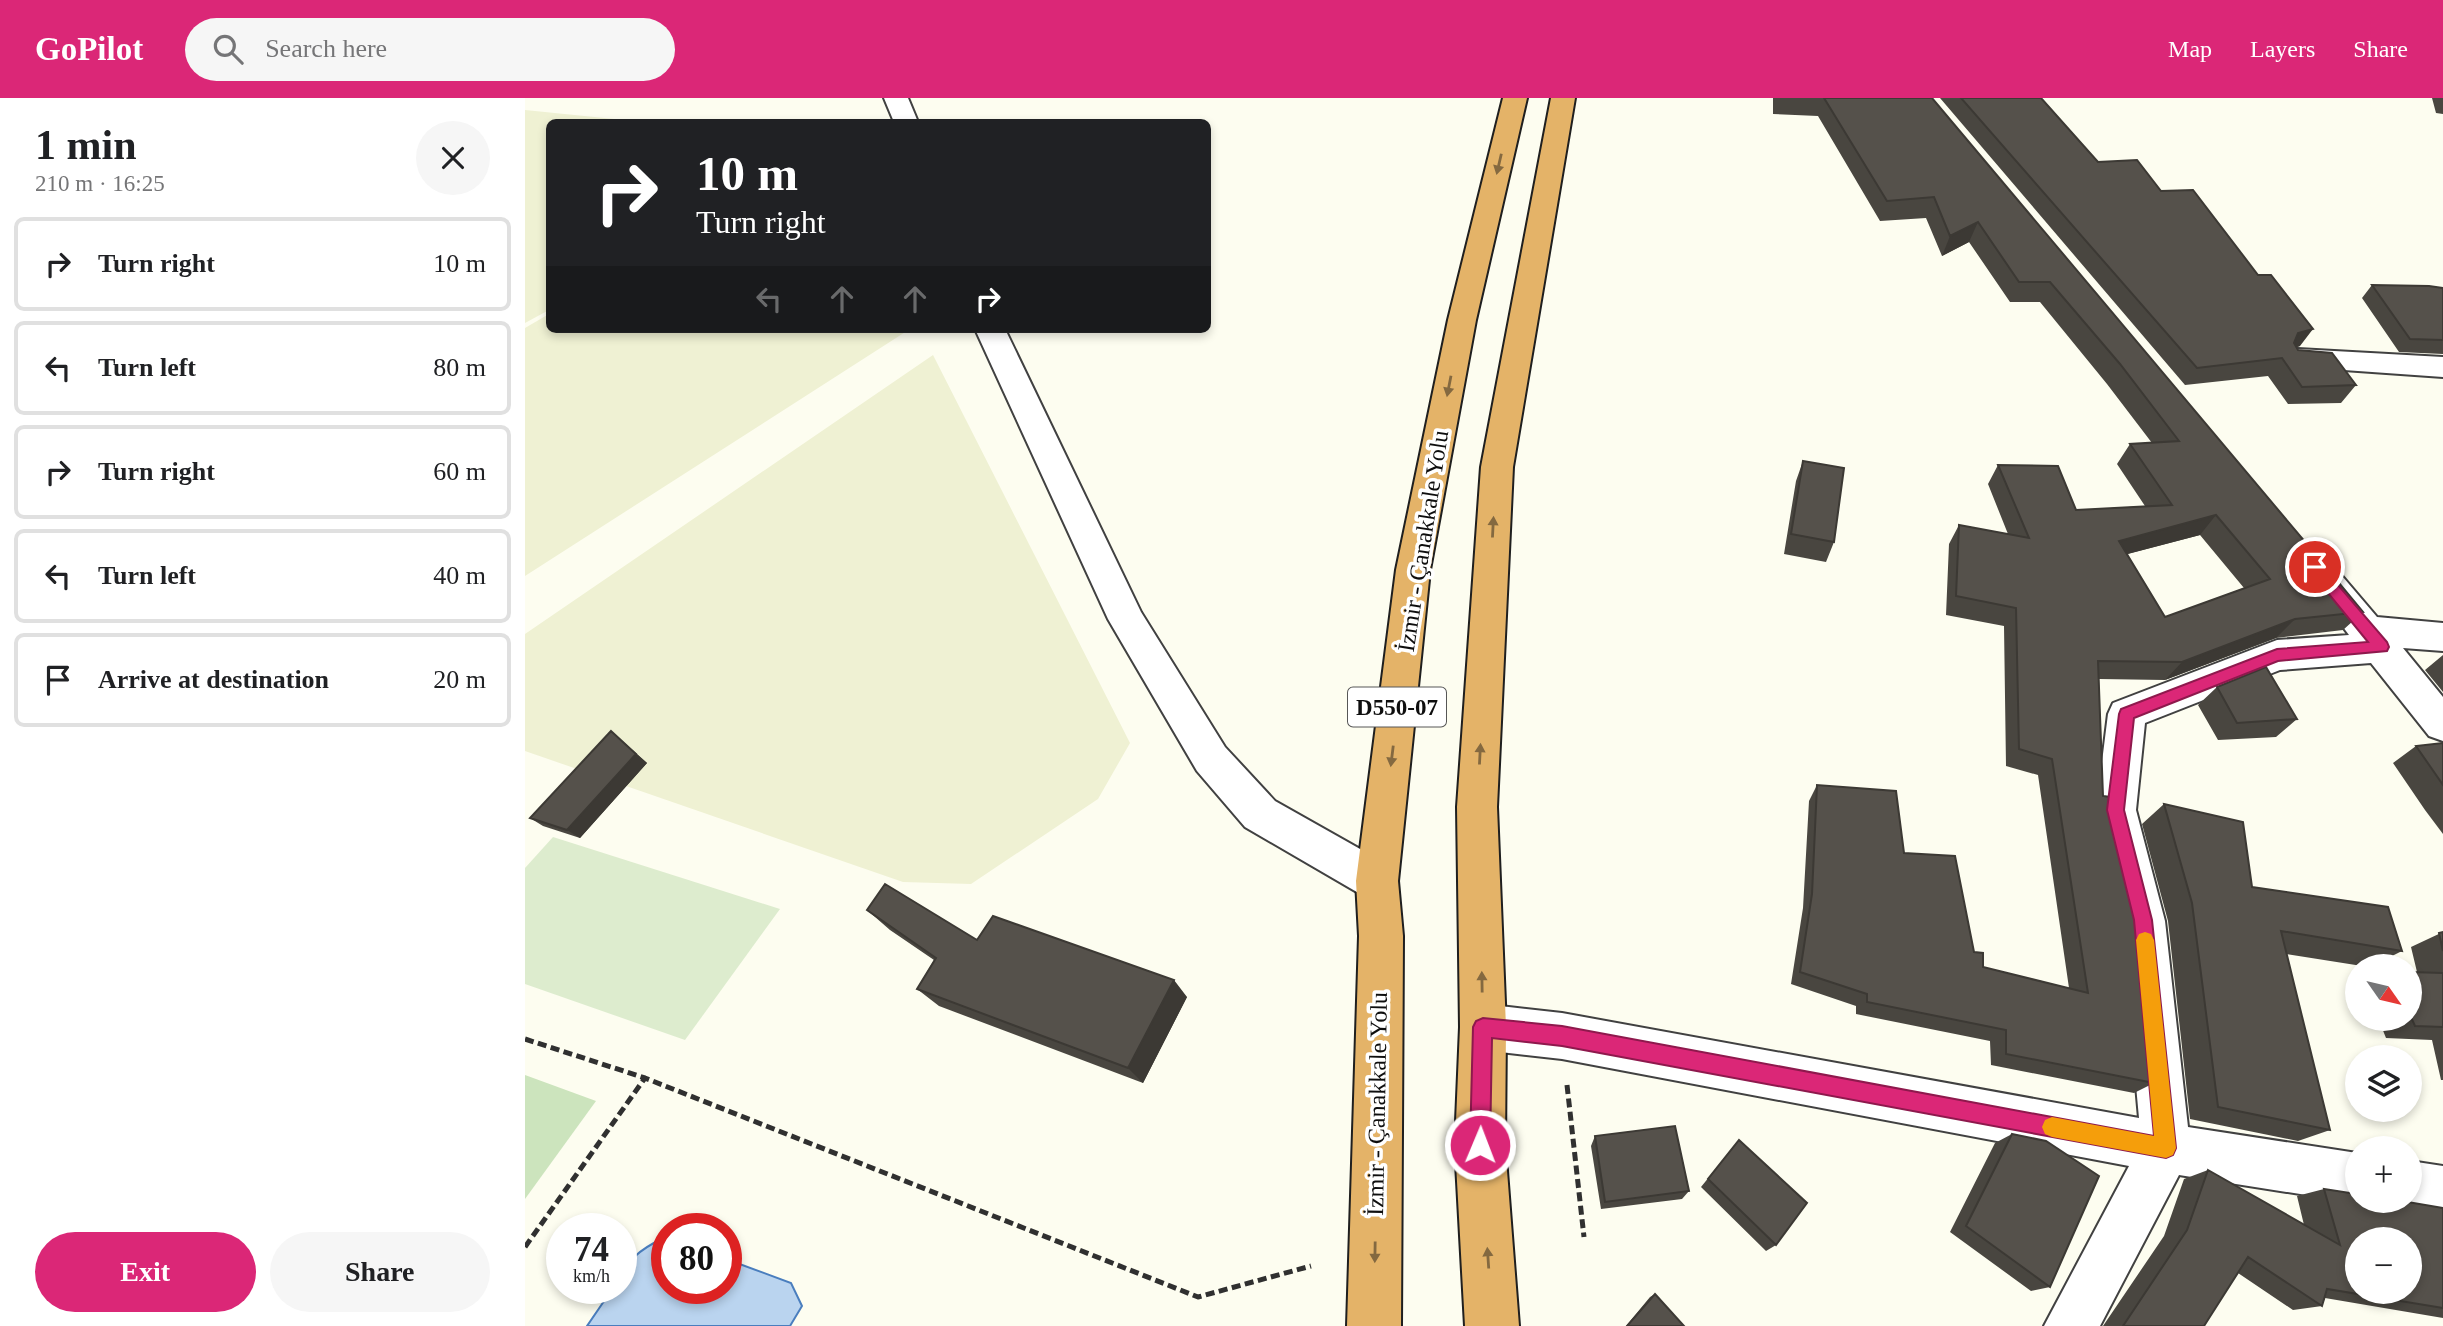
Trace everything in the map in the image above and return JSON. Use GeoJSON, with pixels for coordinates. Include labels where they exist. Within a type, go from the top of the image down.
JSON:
{"type":"FeatureCollection","features":[{"type":"Feature","properties":{"kind":"highway","name":"İzmir - Çanakkale Yolu"},"geometry":{"type":"LineString","coordinates":[[1374,1326],[1381,936],[1377,881],[1413,570],[1462,320],[1515,98]]}},
{"type":"Feature","properties":{"kind":"highway","name":"D550-07"},"geometry":{"type":"LineString","coordinates":[[1492,1326],[1480,1145],[1483,1027],[1477,807],[1497,467],[1563,98]]}},
{"type":"Feature","properties":{"kind":"street"},"geometry":{"type":"LineString","coordinates":[[896,98],[906,119]]}},
{"type":"Feature","properties":{"kind":"street"},"geometry":{"type":"LineString","coordinates":[[992,333],[1126,619],[1211,760],[1260,814],[1377,881]]}},
{"type":"Feature","properties":{"kind":"street"},"geometry":{"type":"LineString","coordinates":[[2298,359],[2443,367]]}},
{"type":"Feature","properties":{"kind":"street"},"geometry":{"type":"LineString","coordinates":[[2307,557],[2443,725]]}},
{"type":"Feature","properties":{"kind":"street"},"geometry":{"type":"LineString","coordinates":[[2071,1326],[2166,1148],[2143,920],[2116,810],[2127,714],[2277,655],[2375,639],[2443,637]]}},
{"type":"Feature","properties":{"kind":"street"},"geometry":{"type":"LineString","coordinates":[[1483,1027],[1562,1036],[2166,1148],[2345,1176]]}},
{"type":"Feature","properties":{"kind":"street"},"geometry":{"type":"LineString","coordinates":[[2422,1188],[2443,1191]]}},
{"type":"Feature","properties":{"kind":"path"},"geometry":{"type":"LineString","coordinates":[[1562,1036],[1584,1237]]}},
{"type":"Feature","properties":{"kind":"path"},"geometry":{"type":"LineString","coordinates":[[525,1039],[645,1078],[1198,1297],[1311,1266]]}},
{"type":"Feature","properties":{"kind":"path"},"geometry":{"type":"LineString","coordinates":[[525,1247],[645,1078]]}},
{"type":"Feature","properties":{"kind":"green space"},"geometry":{"type":"Polygon","coordinates":[[[525,110],[614,119],[546,119],[546,312],[525,323],[525,110]]]}},
{"type":"Feature","properties":{"kind":"green space"},"geometry":{"type":"Polygon","coordinates":[[[546,316],[546,333],[904,333],[525,576],[525,328],[546,316]]]}},
{"type":"Feature","properties":{"kind":"green space"},"geometry":{"type":"Polygon","coordinates":[[[933,355],[1130,743],[1098,799],[971,884],[903,882],[525,751],[525,634],[933,355]]]}},
{"type":"Feature","properties":{"kind":"green space"},"geometry":{"type":"Polygon","coordinates":[[[553,837],[780,909],[685,1040],[525,984],[525,868],[553,837]]]}},
{"type":"Feature","properties":{"kind":"green space"},"geometry":{"type":"Polygon","coordinates":[[[525,1075],[596,1101],[525,1199],[525,1075]]]}},
{"type":"Feature","properties":{"kind":"water"},"geometry":{"type":"Polygon","coordinates":[[[651,1245],[651,1304],[742,1304],[742,1265],[791,1283],[802,1306],[790,1326],[587,1326],[602,1304],[637,1304],[637,1254],[651,1245]]]}},
{"type":"Feature","properties":{"kind":"building"},"geometry":{"type":"Polygon","coordinates":[[[1824,98],[1932,98],[2306,543],[2302,544],[2320,560],[2363,612],[2295,619],[2182,662],[2098,661],[2103,796],[2110,797],[2136,907],[2154,1083],[2006,1054],[2006,1030],[1867,1002],[1867,994],[1800,972],[1812,894],[1817,785],[1896,791],[1904,853],[1955,856],[1974,952],[1983,953],[1983,967],[2088,993],[2052,759],[2019,749],[2016,608],[1956,596],[1959,525],[2029,538],[1998,465],[2058,466],[2076,510],[2172,505],[2130,444],[2179,441],[2120,364],[2050,282],[2019,282],[1978,222],[1950,236],[1934,197],[1887,201],[1824,98]],[[2216,515],[2119,541],[2165,617],[2270,579],[2216,515]]]}},
{"type":"Feature","properties":{"kind":"building"},"geometry":{"type":"Polygon","coordinates":[[[1961,98],[2041,98],[2098,162],[2137,160],[2161,191],[2193,190],[2258,275],[2271,275],[2313,329],[2298,333],[2294,343],[2298,350],[2332,353],[2356,385],[2302,387],[2282,358],[2197,368],[1961,98]]]}},
{"type":"Feature","properties":{"kind":"building"},"geometry":{"type":"Polygon","coordinates":[[[2372,285],[2443,288],[2443,340],[2410,339],[2372,285]]]}},
{"type":"Feature","properties":{"kind":"building"},"geometry":{"type":"Polygon","coordinates":[[[1803,461],[1844,468],[1834,542],[1791,534],[1803,461]]]}},
{"type":"Feature","properties":{"kind":"building"},"geometry":{"type":"Polygon","coordinates":[[[2266,667],[2297,719],[2237,723],[2217,687],[2266,667]]]}},
{"type":"Feature","properties":{"kind":"building"},"geometry":{"type":"Polygon","coordinates":[[[611,731],[636,754],[567,830],[530,818],[611,731]]]}},
{"type":"Feature","properties":{"kind":"building"},"geometry":{"type":"Polygon","coordinates":[[[2443,743],[2443,785],[2416,746],[2443,743]]]}},
{"type":"Feature","properties":{"kind":"building"},"geometry":{"type":"Polygon","coordinates":[[[2164,804],[2243,822],[2252,887],[2388,907],[2402,951],[2281,931],[2330,1130],[2218,1107],[2192,903],[2164,804]]]}},
{"type":"Feature","properties":{"kind":"building"},"geometry":{"type":"Polygon","coordinates":[[[885,884],[977,940],[993,916],[1174,980],[1128,1068],[917,989],[936,958],[867,910],[885,884]]]}},
{"type":"Feature","properties":{"kind":"building"},"geometry":{"type":"Polygon","coordinates":[[[2443,932],[2443,951],[2439,933],[2443,932]]]}},
{"type":"Feature","properties":{"kind":"building"},"geometry":{"type":"Polygon","coordinates":[[[2422,972],[2443,973],[2443,1027],[2422,1026],[2422,972]]]}},
{"type":"Feature","properties":{"kind":"building"},"geometry":{"type":"Polygon","coordinates":[[[1675,1126],[1689,1191],[1605,1202],[1595,1136],[1675,1126]]]}},
{"type":"Feature","properties":{"kind":"building"},"geometry":{"type":"Polygon","coordinates":[[[2012,1134],[2046,1141],[2099,1176],[2050,1287],[1966,1226],[2012,1134]]]}},
{"type":"Feature","properties":{"kind":"building"},"geometry":{"type":"Polygon","coordinates":[[[1739,1140],[1807,1203],[1776,1245],[1708,1179],[1739,1140]]]}},
{"type":"Feature","properties":{"kind":"building"},"geometry":{"type":"Polygon","coordinates":[[[2208,1170],[2340,1245],[2324,1189],[2345,1192],[2345,1213],[2422,1213],[2422,1204],[2443,1208],[2443,1308],[2419,1304],[2422,1304],[2422,1227],[2345,1227],[2345,1292],[2327,1289],[2322,1306],[2248,1257],[2204,1326],[2123,1326],[2187,1230],[2208,1170]]]}},
{"type":"Feature","properties":{"kind":"building"},"geometry":{"type":"Polygon","coordinates":[[[1655,1294],[1684,1326],[1627,1326],[1655,1294]]]}},
{"type":"Feature","properties":{"kind":"slow traffic"},"geometry":{"type":"LineString","coordinates":[[2052,1127],[2166,1148],[2145,940]]}},
{"type":"Feature","properties":{"kind":"route"},"geometry":{"type":"LineString","coordinates":[[1480,1145],[1483,1027],[1562,1036],[2166,1148],[2143,920],[2116,810],[2127,714],[2277,655],[2382,647],[2315,567]]}}]}
